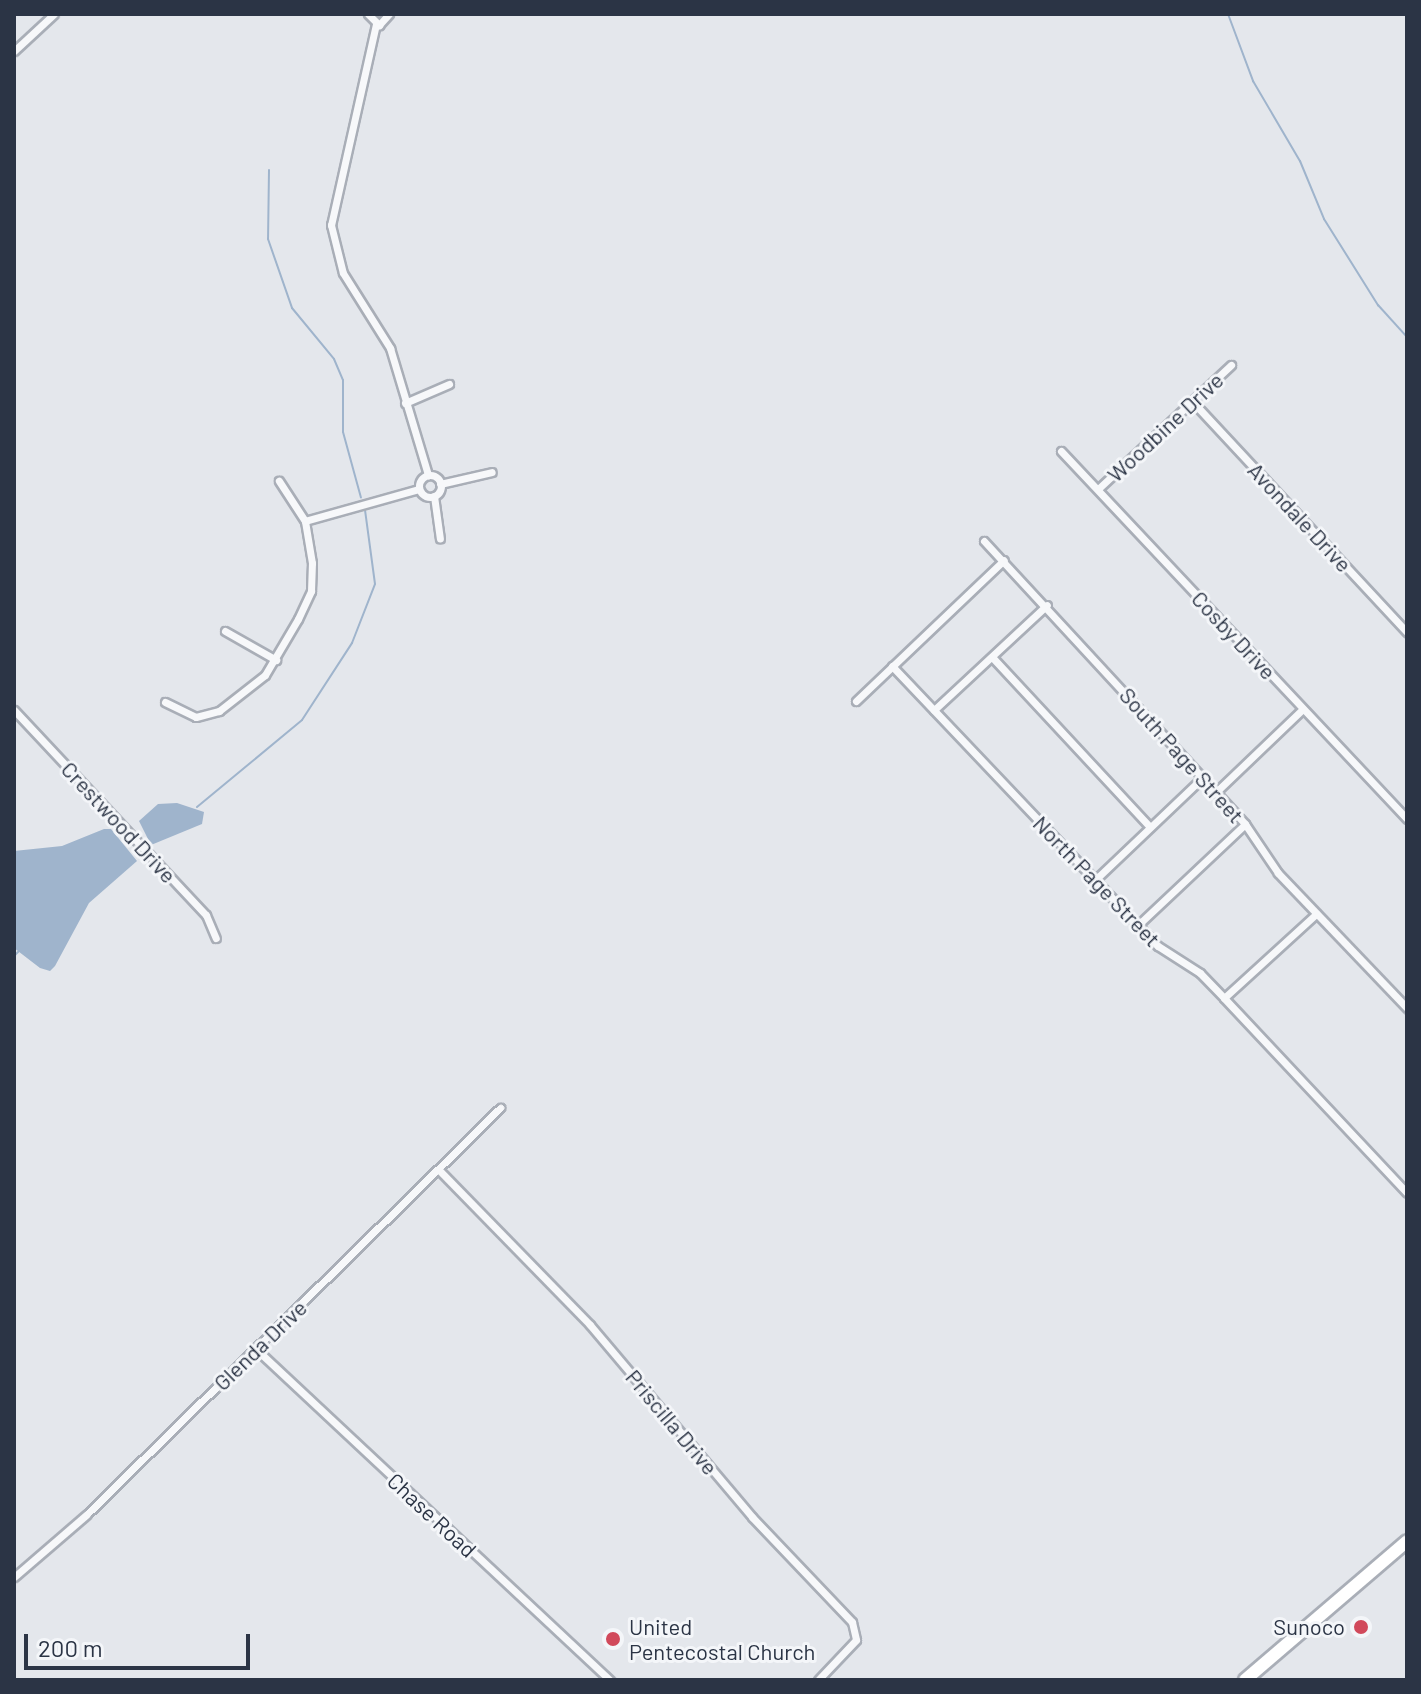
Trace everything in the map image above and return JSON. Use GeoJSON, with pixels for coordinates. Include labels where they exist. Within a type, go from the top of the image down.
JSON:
{"type":"FeatureCollection","features":[{"type":"Feature","properties":{"kind":"highway"},"geometry":{"type":"LineString","coordinates":[[1245,1680],[1407,1541]]}},
{"type":"Feature","properties":{"kind":"street"},"geometry":{"type":"LineString","coordinates":[[14,51],[54,14]]}},
{"type":"Feature","properties":{"kind":"street"},"geometry":{"type":"LineString","coordinates":[[368,14],[376,24]]}},
{"type":"Feature","properties":{"kind":"street"},"geometry":{"type":"LineString","coordinates":[[376,24],[385,22],[389,14]]}},
{"type":"Feature","properties":{"kind":"street"},"geometry":{"type":"LineString","coordinates":[[376,24],[331,225],[343,273],[390,348],[428,475],[440,484],[492,472]]}},
{"type":"Feature","properties":{"kind":"street","name":"Woodbine Drive"},"geometry":{"type":"LineString","coordinates":[[1098,489],[1231,365]]}},
{"type":"Feature","properties":{"kind":"street"},"geometry":{"type":"LineString","coordinates":[[405,403],[449,384]]}},
{"type":"Feature","properties":{"kind":"street","name":"Avondale Drive"},"geometry":{"type":"LineString","coordinates":[[1192,401],[1407,632]]}},
{"type":"Feature","properties":{"kind":"street","name":"Cosby Drive"},"geometry":{"type":"LineString","coordinates":[[1061,451],[1407,819]]}},
{"type":"Feature","properties":{"kind":"street"},"geometry":{"type":"LineString","coordinates":[[419,489],[428,475]]}},
{"type":"Feature","properties":{"kind":"street"},"geometry":{"type":"LineString","coordinates":[[165,702],[196,717],[219,711],[265,675],[276,660],[311,591],[305,521],[279,481]]}},
{"type":"Feature","properties":{"kind":"street"},"geometry":{"type":"LineString","coordinates":[[440,484],[434,496],[440,539]]}},
{"type":"Feature","properties":{"kind":"street"},"geometry":{"type":"LineString","coordinates":[[305,521],[419,489],[434,496]]}},
{"type":"Feature","properties":{"kind":"street","name":"South Page Street"},"geometry":{"type":"LineString","coordinates":[[984,541],[1047,605],[1245,824],[1278,873],[1407,1008]]}},
{"type":"Feature","properties":{"kind":"street"},"geometry":{"type":"LineString","coordinates":[[856,701],[1004,560]]}},
{"type":"Feature","properties":{"kind":"street"},"geometry":{"type":"LineString","coordinates":[[934,710],[1047,605]]}},
{"type":"Feature","properties":{"kind":"street"},"geometry":{"type":"LineString","coordinates":[[225,631],[276,660]]}},
{"type":"Feature","properties":{"kind":"street"},"geometry":{"type":"LineString","coordinates":[[992,657],[1150,827]]}},
{"type":"Feature","properties":{"kind":"street","name":"North Page Street"},"geometry":{"type":"LineString","coordinates":[[892,666],[1138,925],[1224,998],[1407,1193]]}},
{"type":"Feature","properties":{"kind":"street"},"geometry":{"type":"LineString","coordinates":[[1216,792],[1303,709]]}},
{"type":"Feature","properties":{"kind":"street","name":"Crestwood Drive"},"geometry":{"type":"LineString","coordinates":[[14,710],[206,915],[216,938]]}},
{"type":"Feature","properties":{"kind":"street"},"geometry":{"type":"LineString","coordinates":[[1095,880],[1203,777]]}},
{"type":"Feature","properties":{"kind":"street"},"geometry":{"type":"LineString","coordinates":[[1138,925],[1245,824]]}},
{"type":"Feature","properties":{"kind":"street"},"geometry":{"type":"LineString","coordinates":[[1224,998],[1316,914]]}},
{"type":"Feature","properties":{"kind":"street","name":"Glenda Drive"},"geometry":{"type":"LineString","coordinates":[[14,1577],[86,1515],[500,1108]]}},
{"type":"Feature","properties":{"kind":"street","name":"Priscilla Drive"},"geometry":{"type":"LineString","coordinates":[[439,1170],[590,1325],[752,1517],[852,1622],[856,1640],[818,1680]]}},
{"type":"Feature","properties":{"kind":"street","name":"Chase Road"},"geometry":{"type":"LineString","coordinates":[[256,1349],[610,1680]]}},
{"type":"Feature","properties":{"kind":"water"},"geometry":{"type":"Polygon","coordinates":[[[177,803],[204,812],[202,824],[151,845],[139,821],[158,804],[177,803]]]}},
{"type":"Feature","properties":{"kind":"water"},"geometry":{"type":"Polygon","coordinates":[[[111,829],[137,861],[89,903],[55,966],[50,971],[40,968],[14,948],[14,851],[62,846],[111,829]]]}},
{"type":"Feature","properties":{"kind":"waterway"},"geometry":{"type":"LineString","coordinates":[[1228,14],[1253,81],[1300,161],[1324,219],[1378,305],[1407,337]]}},
{"type":"Feature","properties":{"kind":"waterway"},"geometry":{"type":"LineString","coordinates":[[269,170],[268,239],[292,308],[334,359],[343,380],[343,432],[361,498]]}},
{"type":"Feature","properties":{"kind":"waterway"},"geometry":{"type":"LineString","coordinates":[[197,807],[302,720],[352,643],[375,584],[365,510]]}},
{"type":"Feature","properties":{"kind":"waterway"},"geometry":{"type":"LineString","coordinates":[[14,956],[18,952]]}},
{"type":"Feature","properties":{"kind":"place","name":"Sunoco"},"geometry":{"type":"Point","coordinates":[1361,1627]}},
{"type":"Feature","properties":{"kind":"place","name":"United Pentecostal Church"},"geometry":{"type":"Point","coordinates":[613,1639]}}]}
